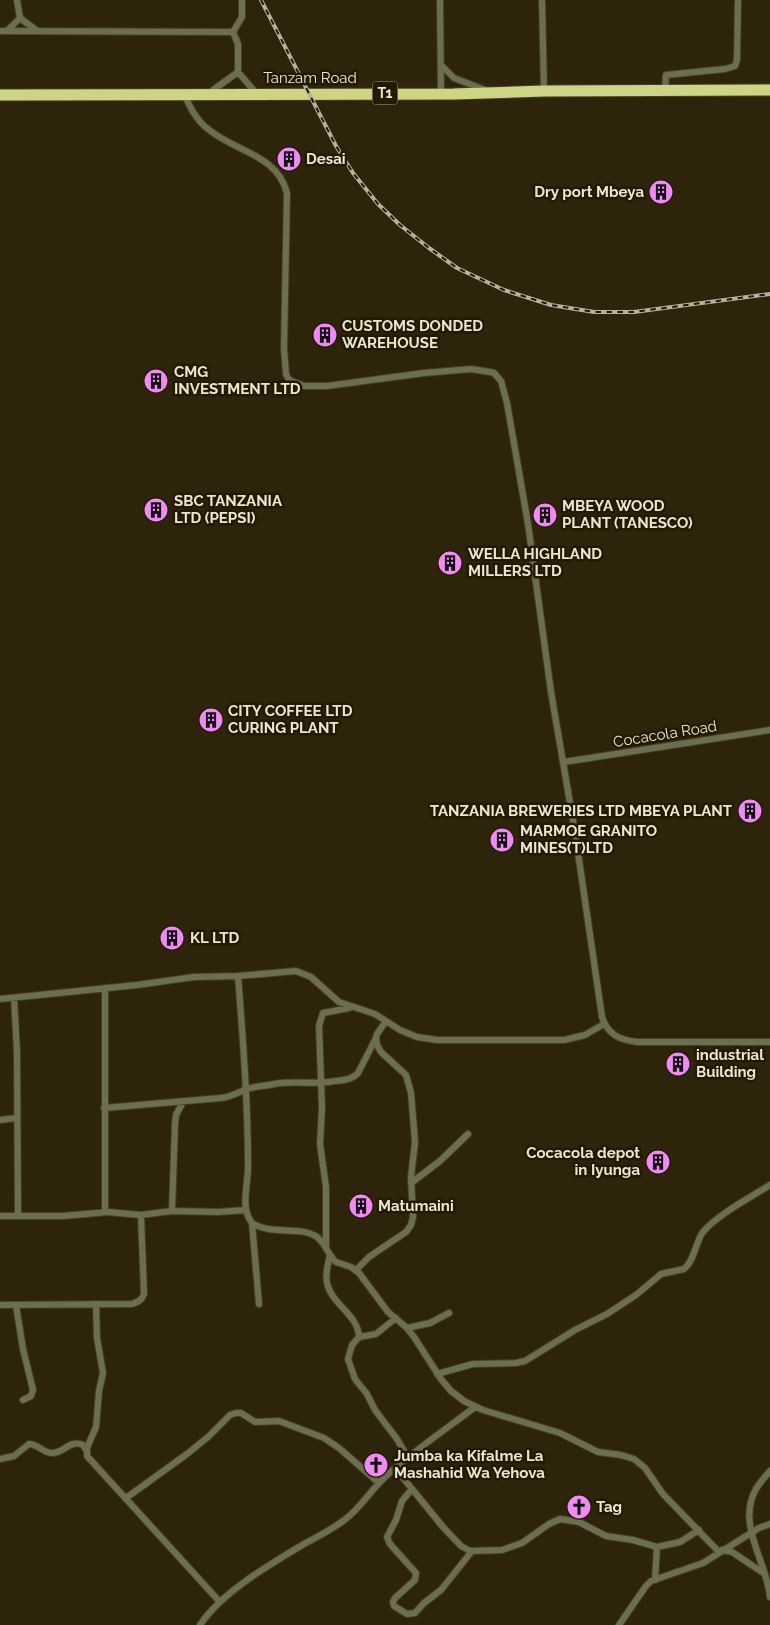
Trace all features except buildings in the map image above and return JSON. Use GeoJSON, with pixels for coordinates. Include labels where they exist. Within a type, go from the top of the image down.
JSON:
{"type":"FeatureCollection","features":[{"type":"Feature","properties":{"kind":"highway","name":"Tanzam Road"},"geometry":{"type":"LineString","coordinates":[[0,94],[441,94],[544,91],[770,90]]}},
{"type":"Feature","properties":{"kind":"street"},"geometry":{"type":"LineString","coordinates":[[17,0],[20,18],[36,30]]}},
{"type":"Feature","properties":{"kind":"street"},"geometry":{"type":"LineString","coordinates":[[242,0],[242,17],[234,32],[238,44],[238,72],[256,94]]}},
{"type":"Feature","properties":{"kind":"street"},"geometry":{"type":"LineString","coordinates":[[440,0],[441,94]]}},
{"type":"Feature","properties":{"kind":"street"},"geometry":{"type":"LineString","coordinates":[[542,0],[544,91]]}},
{"type":"Feature","properties":{"kind":"street"},"geometry":{"type":"LineString","coordinates":[[665,90],[666,75],[725,69],[735,66],[737,60],[738,0]]}},
{"type":"Feature","properties":{"kind":"street"},"geometry":{"type":"LineString","coordinates":[[3,31],[20,18]]}},
{"type":"Feature","properties":{"kind":"street"},"geometry":{"type":"LineString","coordinates":[[3,31],[234,32]]}},
{"type":"Feature","properties":{"kind":"street"},"geometry":{"type":"LineString","coordinates":[[441,65],[454,78],[488,92]]}},
{"type":"Feature","properties":{"kind":"street"},"geometry":{"type":"LineString","coordinates":[[209,93],[238,72]]}},
{"type":"Feature","properties":{"kind":"street"},"geometry":{"type":"LineString","coordinates":[[184,93],[191,111],[206,129],[273,167],[284,181],[287,193],[284,349],[286,374],[289,380],[304,386],[326,386],[472,369],[494,373],[501,381],[507,403],[528,524],[552,692],[604,1024],[616,1037],[637,1042],[770,1042]]}},
{"type":"Feature","properties":{"kind":"street","name":"Cocacola Road"},"geometry":{"type":"LineString","coordinates":[[564,762],[770,730]]}},
{"type":"Feature","properties":{"kind":"street"},"geometry":{"type":"LineString","coordinates":[[0,999],[150,984],[194,977],[238,976],[292,971],[301,972],[311,977],[332,998],[351,1007],[369,1011],[409,1034],[426,1039],[564,1040],[585,1035],[604,1024]]}},
{"type":"Feature","properties":{"kind":"street"},"geometry":{"type":"LineString","coordinates":[[238,976],[247,1089],[248,1175],[246,1210],[249,1220],[268,1230],[316,1236],[326,1246],[336,1262],[356,1270],[381,1304],[407,1328],[420,1345],[437,1374],[451,1391],[475,1407],[560,1433],[598,1452],[634,1458],[645,1468],[668,1500],[720,1551],[732,1552],[766,1575]]}},
{"type":"Feature","properties":{"kind":"street"},"geometry":{"type":"LineString","coordinates":[[105,988],[105,1212]]}},
{"type":"Feature","properties":{"kind":"street"},"geometry":{"type":"LineString","coordinates":[[14,998],[17,1052],[18,1216]]}},
{"type":"Feature","properties":{"kind":"street"},"geometry":{"type":"LineString","coordinates":[[326,1246],[326,1187],[320,1144],[322,1108],[319,1026],[321,1016],[327,1011],[351,1007]]}},
{"type":"Feature","properties":{"kind":"street"},"geometry":{"type":"LineString","coordinates":[[104,1108],[227,1097],[247,1089],[285,1083],[321,1083],[347,1079],[356,1075],[386,1021]]}},
{"type":"Feature","properties":{"kind":"street"},"geometry":{"type":"LineString","coordinates":[[356,1270],[369,1258],[410,1229],[413,1217],[411,1183],[415,1142],[410,1085],[403,1071],[378,1049],[376,1038]]}},
{"type":"Feature","properties":{"kind":"street"},"geometry":{"type":"LineString","coordinates":[[172,1211],[174,1124],[176,1114],[183,1102]]}},
{"type":"Feature","properties":{"kind":"street"},"geometry":{"type":"LineString","coordinates":[[0,1120],[17,1118]]}},
{"type":"Feature","properties":{"kind":"street"},"geometry":{"type":"LineString","coordinates":[[411,1183],[440,1161],[468,1134]]}},
{"type":"Feature","properties":{"kind":"street"},"geometry":{"type":"LineString","coordinates":[[437,1374],[473,1364],[516,1363],[528,1360],[575,1330],[608,1314],[636,1295],[661,1274],[684,1269],[691,1261],[699,1237],[707,1227],[720,1216],[770,1185]]}},
{"type":"Feature","properties":{"kind":"street"},"geometry":{"type":"LineString","coordinates":[[0,1216],[63,1216],[105,1212],[141,1215],[172,1211],[218,1212],[246,1210]]}},
{"type":"Feature","properties":{"kind":"street"},"geometry":{"type":"LineString","coordinates":[[0,1305],[132,1304],[142,1299],[145,1285],[141,1215]]}},
{"type":"Feature","properties":{"kind":"street"},"geometry":{"type":"LineString","coordinates":[[252,1223],[259,1304]]}},
{"type":"Feature","properties":{"kind":"street"},"geometry":{"type":"LineString","coordinates":[[330,1255],[327,1284],[332,1294],[352,1317],[359,1337]]}},
{"type":"Feature","properties":{"kind":"street"},"geometry":{"type":"LineString","coordinates":[[87,1450],[96,1427],[98,1391],[103,1374],[97,1338],[96,1304]]}},
{"type":"Feature","properties":{"kind":"street"},"geometry":{"type":"LineString","coordinates":[[16,1305],[23,1349],[33,1390],[31,1396],[23,1400]]}},
{"type":"Feature","properties":{"kind":"street"},"geometry":{"type":"LineString","coordinates":[[407,1328],[430,1323],[449,1313]]}},
{"type":"Feature","properties":{"kind":"street"},"geometry":{"type":"LineString","coordinates":[[396,1318],[376,1334],[359,1337],[352,1346],[348,1359],[351,1371],[358,1384],[367,1394],[375,1410],[408,1458]]}},
{"type":"Feature","properties":{"kind":"street"},"geometry":{"type":"LineString","coordinates":[[200,1625],[219,1601],[287,1555],[343,1521],[395,1468],[475,1407]]}},
{"type":"Feature","properties":{"kind":"street"},"geometry":{"type":"LineString","coordinates":[[126,1498],[187,1454],[208,1437],[230,1415],[236,1413],[241,1413],[255,1422],[279,1421],[324,1438],[339,1448],[379,1483]]}},
{"type":"Feature","properties":{"kind":"street"},"geometry":{"type":"LineString","coordinates":[[0,1459],[14,1456],[29,1444],[33,1444],[49,1453],[58,1452],[66,1446],[76,1443],[83,1445],[87,1450],[89,1458],[219,1601]]}},
{"type":"Feature","properties":{"kind":"street"},"geometry":{"type":"LineString","coordinates":[[395,1468],[456,1541],[472,1551],[502,1550],[529,1538],[554,1521],[566,1519],[579,1522],[606,1536],[658,1547],[680,1542],[699,1530]]}},
{"type":"Feature","properties":{"kind":"street"},"geometry":{"type":"LineString","coordinates":[[770,1471],[752,1496],[750,1512],[752,1534],[766,1575],[770,1597]]}},
{"type":"Feature","properties":{"kind":"street"},"geometry":{"type":"LineString","coordinates":[[412,1489],[402,1501],[396,1520],[387,1535],[388,1541],[417,1575],[415,1580],[395,1598],[393,1604],[406,1614],[415,1612],[441,1590],[472,1551]]}},
{"type":"Feature","properties":{"kind":"street"},"geometry":{"type":"LineString","coordinates":[[619,1625],[646,1586],[655,1580],[697,1566],[720,1551],[770,1524]]}},
{"type":"Feature","properties":{"kind":"street"},"geometry":{"type":"LineString","coordinates":[[655,1580],[658,1547]]}},
{"type":"Feature","properties":{"kind":"railway"},"geometry":{"type":"LineString","coordinates":[[261,0],[336,146],[353,173],[378,204],[400,225],[457,268],[504,290],[551,305],[594,312],[634,312],[770,294]]}},
{"type":"Feature","properties":{"kind":"place","name":"Desai"},"geometry":{"type":"Point","coordinates":[289,159]}},
{"type":"Feature","properties":{"kind":"place","name":"Dry port Mbeya"},"geometry":{"type":"Point","coordinates":[661,192]}},
{"type":"Feature","properties":{"kind":"place","name":"CUSTOMS DONDED WAREHOUSE"},"geometry":{"type":"Point","coordinates":[325,335]}},
{"type":"Feature","properties":{"kind":"place","name":"CMG INVESTMENT LTD"},"geometry":{"type":"Point","coordinates":[156,381]}},
{"type":"Feature","properties":{"kind":"place","name":"SBC TANZANIA LTD (PEPSI)"},"geometry":{"type":"Point","coordinates":[156,510]}},
{"type":"Feature","properties":{"kind":"place","name":"MBEYA WOOD PLANT (TANESCO)"},"geometry":{"type":"Point","coordinates":[545,515]}},
{"type":"Feature","properties":{"kind":"place","name":"WELLA HIGHLAND MILLERS LTD"},"geometry":{"type":"Point","coordinates":[450,563]}},
{"type":"Feature","properties":{"kind":"place","name":"CITY COFFEE LTD CURING PLANT"},"geometry":{"type":"Point","coordinates":[211,720]}},
{"type":"Feature","properties":{"kind":"place","name":"TANZANIA BREWERIES LTD MBEYA PLANT"},"geometry":{"type":"Point","coordinates":[750,811]}},
{"type":"Feature","properties":{"kind":"place","name":"MARMOE GRANITO MINES(T)LTD"},"geometry":{"type":"Point","coordinates":[502,840]}},
{"type":"Feature","properties":{"kind":"place","name":"KL LTD"},"geometry":{"type":"Point","coordinates":[172,938]}},
{"type":"Feature","properties":{"kind":"place","name":"industrial Building"},"geometry":{"type":"Point","coordinates":[678,1064]}},
{"type":"Feature","properties":{"kind":"place","name":"Cocacola depot in Iyunga"},"geometry":{"type":"Point","coordinates":[658,1162]}},
{"type":"Feature","properties":{"kind":"place","name":"Matumaini"},"geometry":{"type":"Point","coordinates":[361,1206]}},
{"type":"Feature","properties":{"kind":"place","name":"Jumba ka Kifalme La Mashahid Wa Yehova"},"geometry":{"type":"Point","coordinates":[376,1465]}},
{"type":"Feature","properties":{"kind":"place","name":"Tag"},"geometry":{"type":"Point","coordinates":[579,1507]}}]}
